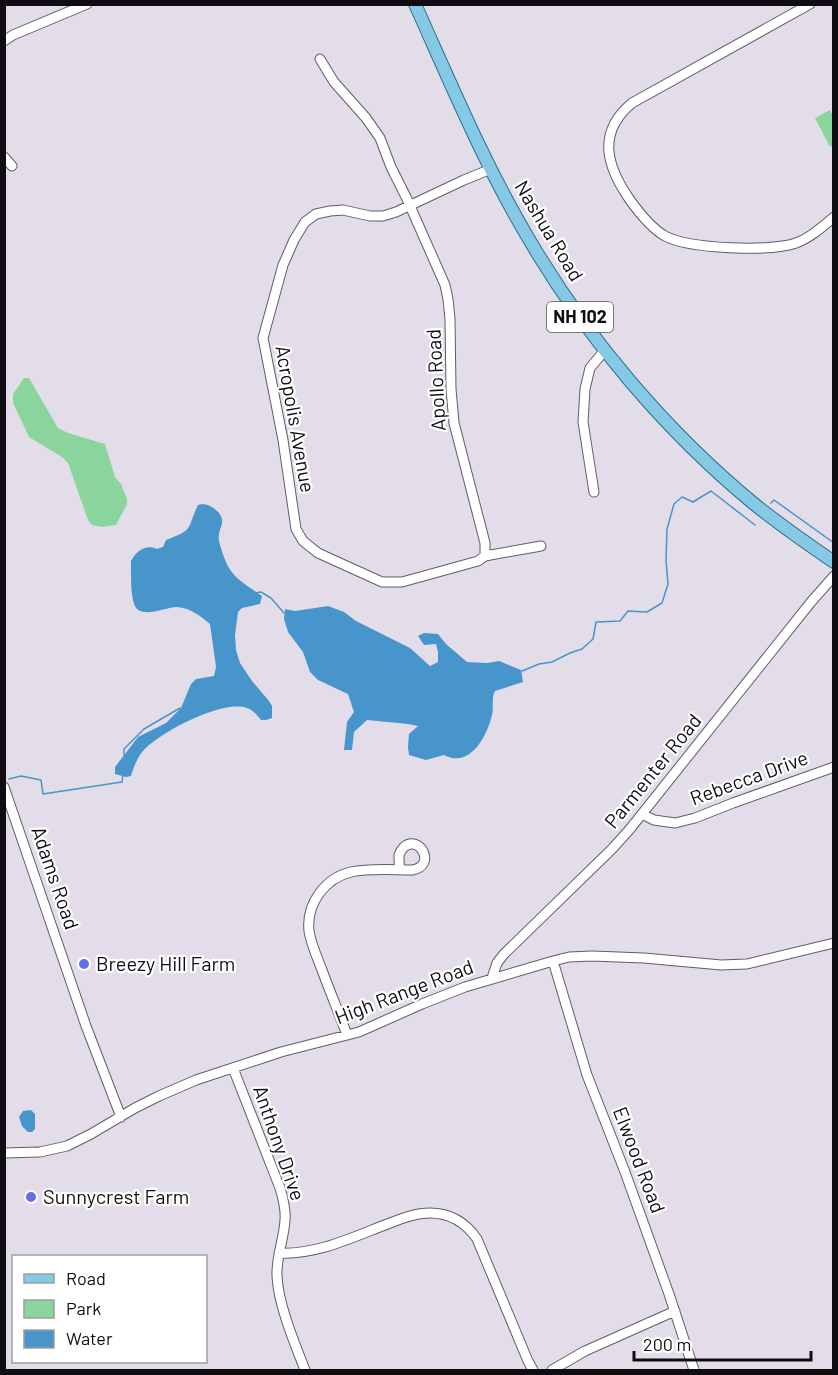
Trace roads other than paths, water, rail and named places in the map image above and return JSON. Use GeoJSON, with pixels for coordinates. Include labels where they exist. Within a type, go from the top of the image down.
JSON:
{"type":"FeatureCollection","features":[{"type":"Feature","properties":{"kind":"main road","name":"Nashua Road"},"geometry":{"type":"LineString","coordinates":[[415,4],[491,169],[529,241],[605,350],[662,416],[721,475],[778,523],[834,562]]}},
{"type":"Feature","properties":{"kind":"street"},"geometry":{"type":"LineString","coordinates":[[4,41],[13,35],[87,4]]}},
{"type":"Feature","properties":{"kind":"street"},"geometry":{"type":"LineString","coordinates":[[810,4],[632,103],[614,123],[609,137],[609,150],[616,177],[634,206],[658,231],[682,242],[744,248],[778,247],[805,239],[834,217]]}},
{"type":"Feature","properties":{"kind":"street","name":"Apollo Road"},"geometry":{"type":"LineString","coordinates":[[320,59],[334,82],[366,118],[380,138],[442,279],[448,299],[450,320],[454,423],[485,543],[485,556]]}},
{"type":"Feature","properties":{"kind":"street"},"geometry":{"type":"LineString","coordinates":[[4,157],[12,166]]}},
{"type":"Feature","properties":{"kind":"street","name":"Acropolis Avenue"},"geometry":{"type":"LineString","coordinates":[[485,556],[478,561],[429,575],[402,582],[389,582],[375,579],[318,553],[303,541],[297,529],[280,426],[263,345],[263,332],[283,265],[301,228],[316,214],[343,210],[370,216],[383,216],[491,169]]}},
{"type":"Feature","properties":{"kind":"street"},"geometry":{"type":"LineString","coordinates":[[594,492],[583,422],[590,368],[605,350]]}},
{"type":"Feature","properties":{"kind":"street"},"geometry":{"type":"LineString","coordinates":[[485,556],[541,546]]}},
{"type":"Feature","properties":{"kind":"street","name":"Parmenter Road"},"geometry":{"type":"LineString","coordinates":[[492,978],[500,958],[630,829],[834,576]]}},
{"type":"Feature","properties":{"kind":"street","name":"Rebecca Drive"},"geometry":{"type":"LineString","coordinates":[[642,814],[654,820],[675,823],[695,818],[834,767]]}},
{"type":"Feature","properties":{"kind":"street","name":"Adams Road"},"geometry":{"type":"LineString","coordinates":[[4,787],[86,1026],[121,1117]]}},
{"type":"Feature","properties":{"kind":"street"},"geometry":{"type":"LineString","coordinates":[[347,1035],[311,939],[310,913],[317,897],[328,883],[336,878],[352,872],[400,870]]}},
{"type":"Feature","properties":{"kind":"street","name":"High Range Road"},"geometry":{"type":"LineString","coordinates":[[4,1153],[40,1152],[67,1146],[135,1108],[196,1080],[291,1049],[372,1027],[454,991],[553,961],[569,957],[616,956],[721,966],[771,959],[834,943]]}},
{"type":"Feature","properties":{"kind":"street","name":"Elwood Road"},"geometry":{"type":"LineString","coordinates":[[553,961],[587,1075],[625,1172],[694,1371]]}},
{"type":"Feature","properties":{"kind":"street","name":"Anthony Drive"},"geometry":{"type":"LineString","coordinates":[[233,1068],[280,1188],[285,1223],[279,1253],[277,1284],[305,1371]]}},
{"type":"Feature","properties":{"kind":"street"},"geometry":{"type":"LineString","coordinates":[[279,1253],[315,1250],[422,1213],[450,1216],[466,1226],[477,1239],[533,1371]]}},
{"type":"Feature","properties":{"kind":"street"},"geometry":{"type":"LineString","coordinates":[[552,1371],[585,1351],[675,1311]]}},
{"type":"Feature","properties":{"kind":"water"},"geometry":{"type":"Polygon","coordinates":[[[198,505],[210,506],[222,518],[219,541],[229,568],[240,580],[262,596],[260,604],[242,608],[238,612],[236,650],[240,663],[272,706],[272,718],[261,720],[249,709],[236,707],[206,713],[174,729],[148,747],[139,757],[131,776],[115,774],[115,767],[138,737],[166,723],[181,708],[191,684],[196,679],[214,676],[216,667],[210,624],[195,613],[177,607],[150,612],[140,611],[134,604],[131,585],[131,561],[136,554],[142,549],[163,547],[166,540],[186,531],[198,505]]]}},
{"type":"Feature","properties":{"kind":"water"},"geometry":{"type":"Polygon","coordinates":[[[328,606],[344,612],[356,621],[410,648],[430,666],[438,662],[438,652],[436,644],[424,645],[418,636],[424,633],[438,634],[467,662],[499,661],[521,670],[523,682],[495,691],[492,715],[486,732],[476,748],[462,758],[444,755],[426,760],[409,755],[409,734],[418,726],[367,720],[354,732],[352,750],[344,750],[347,722],[354,712],[348,694],[318,680],[310,672],[303,652],[288,632],[284,619],[285,609],[295,611],[328,606]]]}},
{"type":"Feature","properties":{"kind":"water"},"geometry":{"type":"Polygon","coordinates":[[[31,1110],[35,1114],[35,1129],[28,1132],[22,1126],[19,1117],[23,1111],[31,1110]]]}},
{"type":"Feature","properties":{"kind":"waterway"},"geometry":{"type":"LineString","coordinates":[[522,671],[539,664],[552,662],[582,649],[593,639],[596,622],[620,621],[628,611],[647,612],[662,603],[668,584],[667,529],[674,504],[682,497],[693,502],[711,491],[755,525]]}},
{"type":"Feature","properties":{"kind":"waterway"},"geometry":{"type":"LineString","coordinates":[[771,503],[774,500],[834,543]]}},
{"type":"Feature","properties":{"kind":"waterway"},"geometry":{"type":"LineString","coordinates":[[255,593],[261,592],[271,598],[284,613]]}},
{"type":"Feature","properties":{"kind":"waterway"},"geometry":{"type":"LineString","coordinates":[[124,755],[124,749],[144,729],[180,708]]}},
{"type":"Feature","properties":{"kind":"waterway"},"geometry":{"type":"LineString","coordinates":[[9,779],[21,776],[41,780],[43,794],[122,782],[123,775]]}},
{"type":"Feature","properties":{"kind":"place","name":"Breezy Hill Farm"},"geometry":{"type":"Point","coordinates":[84,964]}},
{"type":"Feature","properties":{"kind":"place","name":"Sunnycrest Farm"},"geometry":{"type":"Point","coordinates":[31,1197]}}]}
